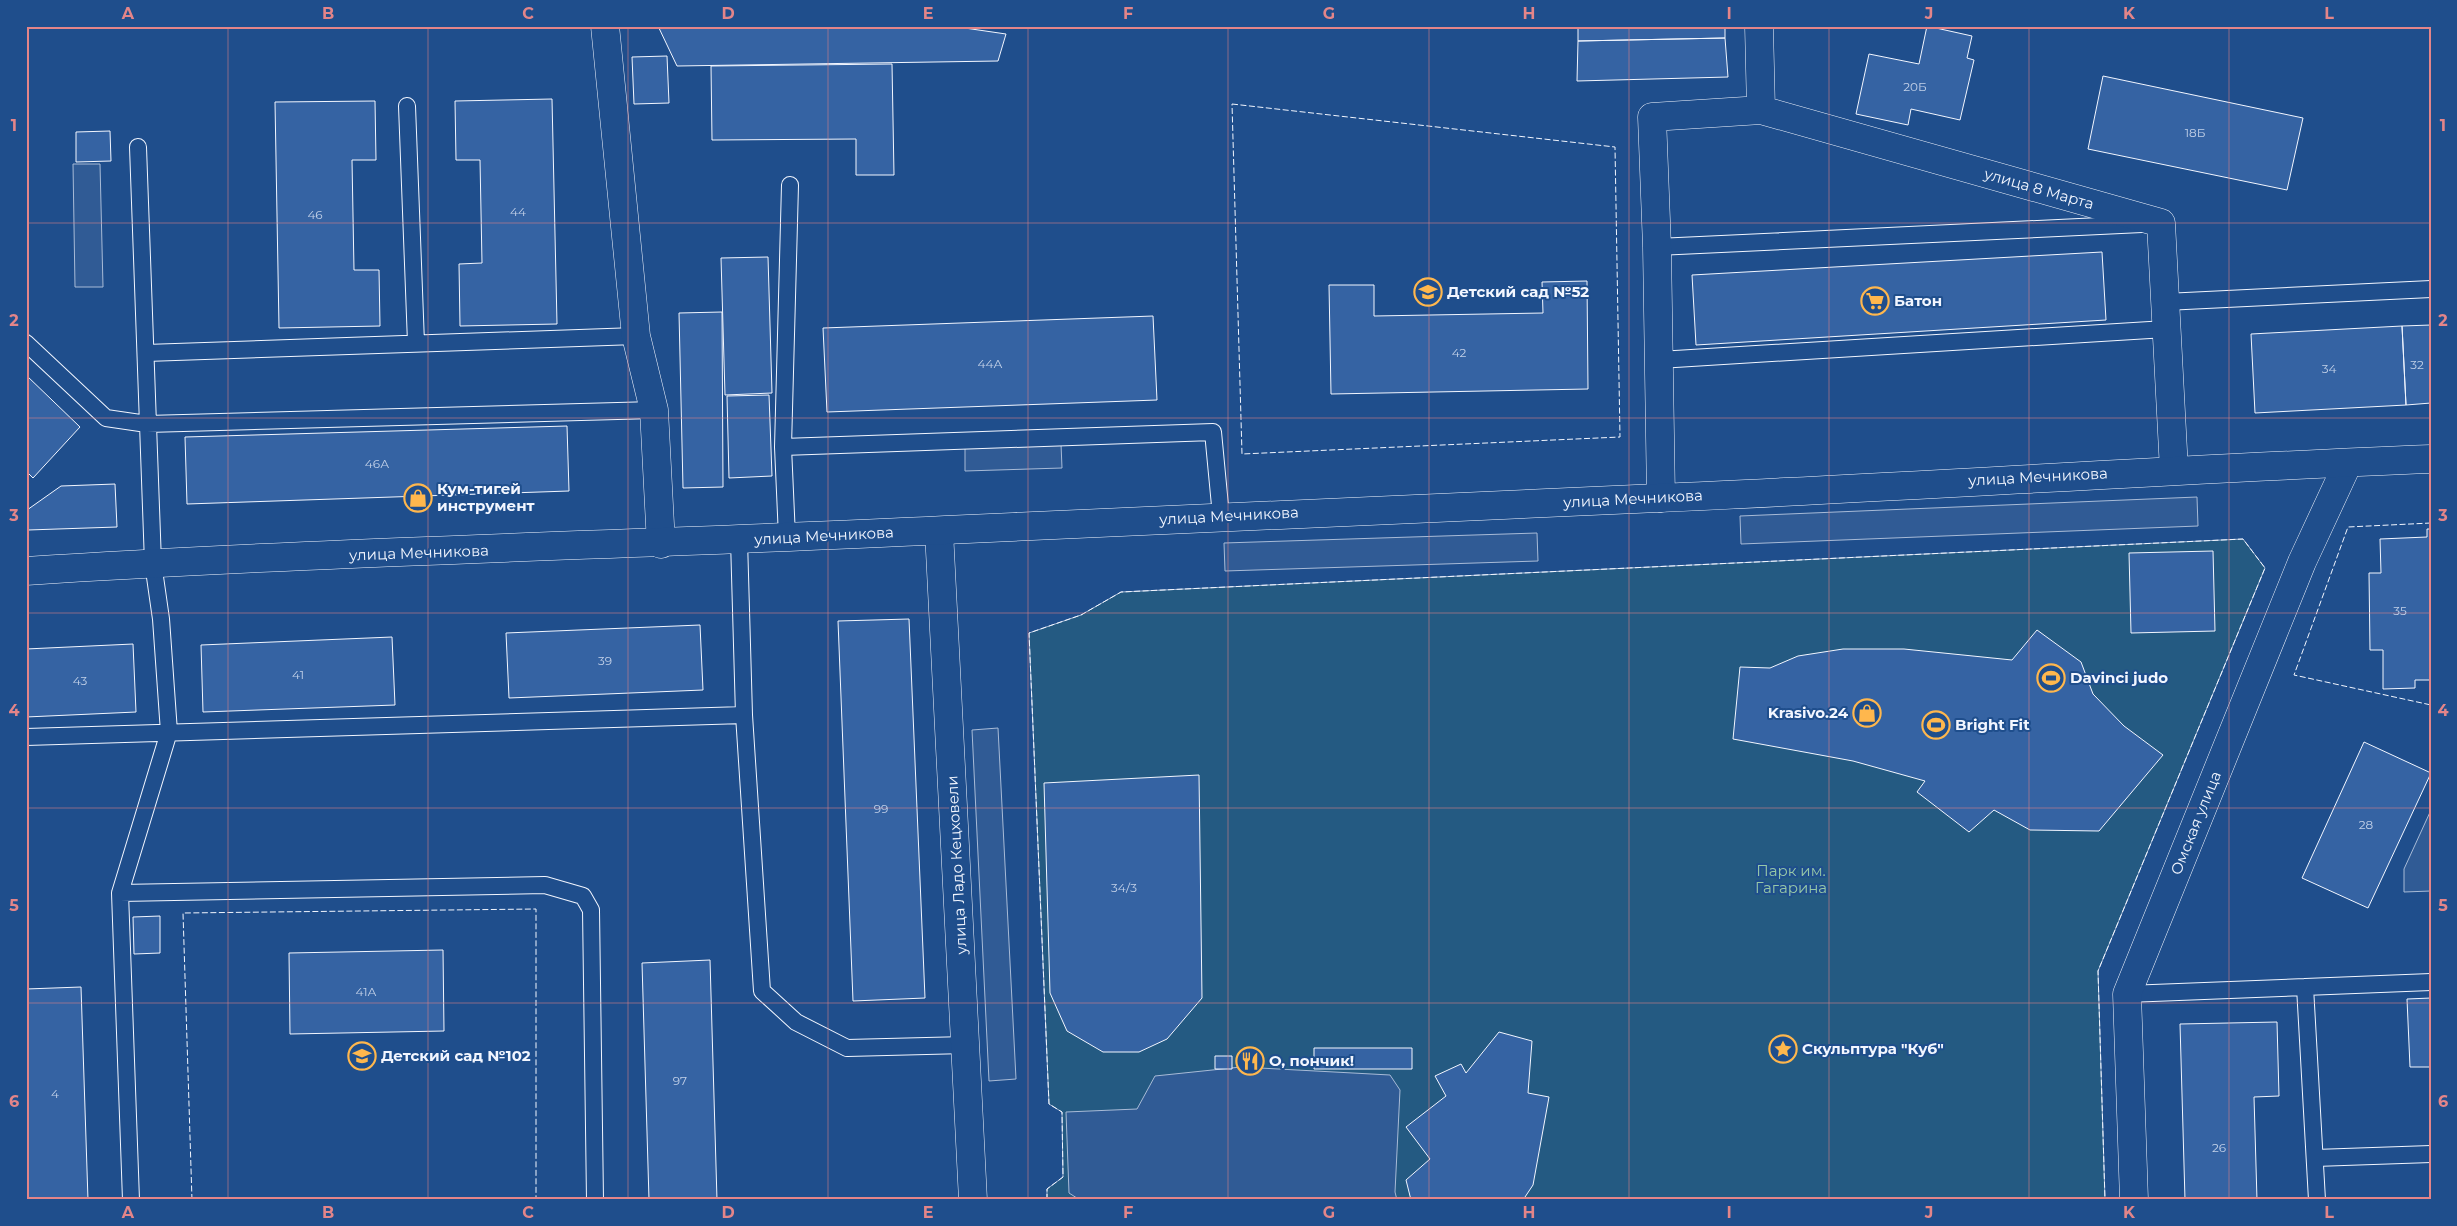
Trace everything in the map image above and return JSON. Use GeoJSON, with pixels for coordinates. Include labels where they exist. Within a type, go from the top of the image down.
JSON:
{"type":"FeatureCollection","features":[{"type":"Feature","properties":{"kind":"street"},"geometry":{"type":"LineString","coordinates":[[605,26],[636,336],[654,410],[661,544]]}},
{"type":"Feature","properties":{"kind":"street"},"geometry":{"type":"LineString","coordinates":[[1759,26],[1761,110]]}},
{"type":"Feature","properties":{"kind":"street","name":"улица 8 Марта"},"geometry":{"type":"LineString","coordinates":[[1657,247],[1652,117],[1761,110],[2161,224]]}},
{"type":"Feature","properties":{"kind":"street"},"geometry":{"type":"LineString","coordinates":[[2161,224],[2174,470]]}},
{"type":"Feature","properties":{"kind":"street"},"geometry":{"type":"LineString","coordinates":[[1657,247],[1661,498]]}},
{"type":"Feature","properties":{"kind":"street","name":"улица Мечникова"},"geometry":{"type":"LineString","coordinates":[[26,571],[153,563],[661,544],[1221,516],[1661,498],[2174,470],[2431,459]]}},
{"type":"Feature","properties":{"kind":"street","name":"Омская улица"},"geometry":{"type":"LineString","coordinates":[[2134,1200],[2127,994],[2302,562],[2348,462]]}},
{"type":"Feature","properties":{"kind":"street","name":"улица Ладо Кецховели"},"geometry":{"type":"LineString","coordinates":[[939,531],[973,1200]]}},
{"type":"Feature","properties":{"kind":"lane"},"geometry":{"type":"LineString","coordinates":[[407,106],[416,343]]}},
{"type":"Feature","properties":{"kind":"lane"},"geometry":{"type":"LineString","coordinates":[[132,1200],[120,893],[170,732],[161,619],[153,563],[138,147]]}},
{"type":"Feature","properties":{"kind":"lane"},"geometry":{"type":"LineString","coordinates":[[787,538],[783,447],[790,185]]}},
{"type":"Feature","properties":{"kind":"lane"},"geometry":{"type":"LineString","coordinates":[[1657,247],[2161,224]]}},
{"type":"Feature","properties":{"kind":"lane"},"geometry":{"type":"LineString","coordinates":[[2166,302],[2431,289]]}},
{"type":"Feature","properties":{"kind":"lane"},"geometry":{"type":"LineString","coordinates":[[1659,360],[2166,329]]}},
{"type":"Feature","properties":{"kind":"lane"},"geometry":{"type":"LineString","coordinates":[[146,353],[636,336]]}},
{"type":"Feature","properties":{"kind":"lane"},"geometry":{"type":"LineString","coordinates":[[26,343],[106,418],[147,424],[654,410]]}},
{"type":"Feature","properties":{"kind":"lane"},"geometry":{"type":"LineString","coordinates":[[783,447],[1213,432],[1221,516]]}},
{"type":"Feature","properties":{"kind":"lane"},"geometry":{"type":"LineString","coordinates":[[739,540],[744,715],[762,991],[796,1022],[847,1048],[966,1045]]}},
{"type":"Feature","properties":{"kind":"lane"},"geometry":{"type":"LineString","coordinates":[[26,737],[744,715]]}},
{"type":"Feature","properties":{"kind":"lane"},"geometry":{"type":"LineString","coordinates":[[120,893],[545,885],[583,896],[591,910],[594,1200]]}},
{"type":"Feature","properties":{"kind":"lane"},"geometry":{"type":"LineString","coordinates":[[2127,994],[2431,982]]}},
{"type":"Feature","properties":{"kind":"lane"},"geometry":{"type":"LineString","coordinates":[[2305,987],[2317,1200]]}},
{"type":"Feature","properties":{"kind":"lane"},"geometry":{"type":"LineString","coordinates":[[2315,1158],[2431,1154]]}},
{"type":"Feature","properties":{"kind":"green space","name":"Парк им. Гагарина"},"geometry":{"type":"Polygon","coordinates":[[[2243,539],[2265,568],[2098,971],[2105,1200],[1047,1200],[1047,1189],[1063,1177],[1062,1112],[1049,1104],[1029,633],[1081,615],[1121,592],[2243,539]]]}},
{"type":"Feature","properties":{"kind":"shaded area"},"geometry":{"type":"Polygon","coordinates":[[[73,164],[100,164],[103,287],[75,287],[73,164]]]}},
{"type":"Feature","properties":{"kind":"shaded area"},"geometry":{"type":"Polygon","coordinates":[[[1061,444],[1062,468],[965,471],[965,448],[1061,444]]]}},
{"type":"Feature","properties":{"kind":"shaded area"},"geometry":{"type":"Polygon","coordinates":[[[2197,497],[2198,526],[1741,544],[1740,516],[2197,497]]]}},
{"type":"Feature","properties":{"kind":"shaded area"},"geometry":{"type":"Polygon","coordinates":[[[1537,533],[1538,561],[1225,571],[1224,543],[1537,533]]]}},
{"type":"Feature","properties":{"kind":"shaded area"},"geometry":{"type":"Polygon","coordinates":[[[998,728],[1016,1079],[989,1081],[972,730],[998,728]]]}},
{"type":"Feature","properties":{"kind":"shaded area"},"geometry":{"type":"Polygon","coordinates":[[[2431,810],[2431,891],[2404,892],[2404,869],[2431,810]]]}},
{"type":"Feature","properties":{"kind":"shaded area"},"geometry":{"type":"Polygon","coordinates":[[[1241,1067],[1390,1075],[1400,1090],[1395,1192],[1397,1200],[1080,1200],[1069,1193],[1066,1112],[1137,1109],[1155,1076],[1241,1067]]]}},
{"type":"Feature","properties":{"kind":"building"},"geometry":{"type":"Polygon","coordinates":[[[658,26],[951,26],[1006,34],[998,61],[677,66],[658,26]]]}},
{"type":"Feature","properties":{"kind":"building"},"geometry":{"type":"Polygon","coordinates":[[[1578,26],[1725,26],[1725,38],[1578,41],[1578,26]]]}},
{"type":"Feature","properties":{"kind":"building"},"geometry":{"type":"Polygon","coordinates":[[[1927,26],[1972,36],[1967,58],[1974,60],[1960,120],[1911,109],[1908,125],[1856,114],[1869,54],[1919,64],[1927,26]]]}},
{"type":"Feature","properties":{"kind":"building"},"geometry":{"type":"Polygon","coordinates":[[[1725,38],[1728,77],[1577,81],[1578,41],[1725,38]]]}},
{"type":"Feature","properties":{"kind":"building"},"geometry":{"type":"Polygon","coordinates":[[[667,56],[669,103],[634,104],[632,57],[667,56]]]}},
{"type":"Feature","properties":{"kind":"building"},"geometry":{"type":"Polygon","coordinates":[[[892,64],[894,175],[856,175],[856,139],[712,140],[711,66],[892,64]]]}},
{"type":"Feature","properties":{"kind":"building"},"geometry":{"type":"Polygon","coordinates":[[[2103,76],[2303,118],[2287,190],[2088,149],[2103,76]]]}},
{"type":"Feature","properties":{"kind":"building"},"geometry":{"type":"Polygon","coordinates":[[[552,99],[557,324],[460,326],[459,264],[482,263],[480,160],[456,160],[455,101],[552,99]]]}},
{"type":"Feature","properties":{"kind":"building"},"geometry":{"type":"Polygon","coordinates":[[[375,101],[376,160],[352,160],[354,270],[379,270],[380,326],[279,328],[275,102],[375,101]]]}},
{"type":"Feature","properties":{"kind":"building"},"geometry":{"type":"Polygon","coordinates":[[[110,131],[111,161],[76,162],[76,132],[110,131]]]}},
{"type":"Feature","properties":{"kind":"building"},"geometry":{"type":"Polygon","coordinates":[[[2102,252],[2106,320],[1696,345],[1692,275],[2102,252]]]}},
{"type":"Feature","properties":{"kind":"building"},"geometry":{"type":"Polygon","coordinates":[[[768,257],[772,393],[725,395],[721,258],[768,257]]]}},
{"type":"Feature","properties":{"kind":"building"},"geometry":{"type":"Polygon","coordinates":[[[1587,281],[1588,389],[1331,394],[1329,285],[1374,285],[1374,316],[1543,313],[1542,282],[1587,281]]]}},
{"type":"Feature","properties":{"kind":"building"},"geometry":{"type":"Polygon","coordinates":[[[722,312],[723,487],[683,488],[679,313],[722,312]]]}},
{"type":"Feature","properties":{"kind":"building"},"geometry":{"type":"Polygon","coordinates":[[[1153,316],[1157,400],[827,412],[823,328],[1153,316]]]}},
{"type":"Feature","properties":{"kind":"building"},"geometry":{"type":"Polygon","coordinates":[[[2431,325],[2431,403],[2406,405],[2402,326],[2431,325]]]}},
{"type":"Feature","properties":{"kind":"building"},"geometry":{"type":"Polygon","coordinates":[[[2402,326],[2406,405],[2255,413],[2251,334],[2402,326]]]}},
{"type":"Feature","properties":{"kind":"building"},"geometry":{"type":"Polygon","coordinates":[[[26,375],[80,427],[33,478],[26,471],[26,375]]]}},
{"type":"Feature","properties":{"kind":"building"},"geometry":{"type":"Polygon","coordinates":[[[769,395],[772,476],[729,478],[727,396],[769,395]]]}},
{"type":"Feature","properties":{"kind":"building"},"geometry":{"type":"Polygon","coordinates":[[[567,426],[569,491],[187,504],[185,437],[567,426]]]}},
{"type":"Feature","properties":{"kind":"building"},"geometry":{"type":"Polygon","coordinates":[[[115,484],[117,527],[28,530],[27,510],[61,486],[115,484]]]}},
{"type":"Feature","properties":{"kind":"building"},"geometry":{"type":"Polygon","coordinates":[[[2427,529],[2431,529],[2431,680],[2415,680],[2415,688],[2383,689],[2383,650],[2370,650],[2369,573],[2381,573],[2380,539],[2427,537],[2427,529]]]}},
{"type":"Feature","properties":{"kind":"building"},"geometry":{"type":"Polygon","coordinates":[[[2213,551],[2215,631],[2131,633],[2129,553],[2213,551]]]}},
{"type":"Feature","properties":{"kind":"building"},"geometry":{"type":"Polygon","coordinates":[[[909,619],[925,998],[853,1001],[838,621],[909,619]]]}},
{"type":"Feature","properties":{"kind":"building"},"geometry":{"type":"Polygon","coordinates":[[[700,625],[703,690],[509,698],[506,633],[700,625]]]}},
{"type":"Feature","properties":{"kind":"building"},"geometry":{"type":"Polygon","coordinates":[[[2037,630],[2081,662],[2093,694],[2124,726],[2163,755],[2099,831],[2030,830],[1994,810],[1969,832],[1917,792],[1925,781],[1853,761],[1733,739],[1740,667],[1770,668],[1798,656],[1843,649],[1904,649],[2012,660],[2037,630]]]}},
{"type":"Feature","properties":{"kind":"building"},"geometry":{"type":"Polygon","coordinates":[[[392,637],[395,705],[203,712],[201,645],[392,637]]]}},
{"type":"Feature","properties":{"kind":"building"},"geometry":{"type":"Polygon","coordinates":[[[133,644],[136,712],[26,717],[26,649],[133,644]]]}},
{"type":"Feature","properties":{"kind":"building"},"geometry":{"type":"Polygon","coordinates":[[[2364,742],[2431,773],[2368,908],[2302,878],[2364,742]]]}},
{"type":"Feature","properties":{"kind":"building"},"geometry":{"type":"Polygon","coordinates":[[[1199,775],[1202,998],[1167,1039],[1139,1052],[1103,1052],[1067,1031],[1050,993],[1044,783],[1199,775]]]}},
{"type":"Feature","properties":{"kind":"building"},"geometry":{"type":"Polygon","coordinates":[[[160,916],[160,953],[134,954],[133,917],[160,916]]]}},
{"type":"Feature","properties":{"kind":"building"},"geometry":{"type":"Polygon","coordinates":[[[443,950],[444,1031],[290,1034],[289,953],[443,950]]]}},
{"type":"Feature","properties":{"kind":"building"},"geometry":{"type":"Polygon","coordinates":[[[710,960],[717,1200],[649,1200],[642,963],[710,960]]]}},
{"type":"Feature","properties":{"kind":"building"},"geometry":{"type":"Polygon","coordinates":[[[81,987],[88,1200],[26,1200],[26,989],[81,987]]]}},
{"type":"Feature","properties":{"kind":"building"},"geometry":{"type":"Polygon","coordinates":[[[2431,998],[2431,1067],[2410,1067],[2407,999],[2431,998]]]}},
{"type":"Feature","properties":{"kind":"building"},"geometry":{"type":"Polygon","coordinates":[[[2277,1022],[2279,1096],[2254,1097],[2257,1200],[2185,1200],[2180,1024],[2277,1022]]]}},
{"type":"Feature","properties":{"kind":"building"},"geometry":{"type":"Polygon","coordinates":[[[1499,1032],[1532,1041],[1528,1093],[1549,1097],[1533,1185],[1523,1200],[1411,1200],[1406,1180],[1430,1159],[1406,1127],[1446,1096],[1435,1076],[1461,1064],[1466,1073],[1499,1032]]]}},
{"type":"Feature","properties":{"kind":"building"},"geometry":{"type":"Polygon","coordinates":[[[1314,1048],[1412,1048],[1412,1069],[1314,1069],[1314,1048]]]}},
{"type":"Feature","properties":{"kind":"building","name":"О, пончик!"},"geometry":{"type":"Polygon","coordinates":[[[1241,1054],[1258,1054],[1258,1067],[1241,1067],[1241,1054]]]}},
{"type":"Feature","properties":{"kind":"building"},"geometry":{"type":"Polygon","coordinates":[[[1215,1056],[1232,1056],[1232,1069],[1215,1069],[1215,1056]]]}},
{"type":"Feature","properties":{"kind":"fence"},"geometry":{"type":"LineString","coordinates":[[1232,104],[1615,147],[1620,437],[1242,454],[1232,104]]}},
{"type":"Feature","properties":{"kind":"fence"},"geometry":{"type":"LineString","coordinates":[[2431,523],[2348,527],[2294,675],[2431,705]]}},
{"type":"Feature","properties":{"kind":"fence"},"geometry":{"type":"LineString","coordinates":[[1047,1200],[1047,1189],[1063,1177],[1062,1112],[1049,1104],[1029,633],[1081,615],[1121,592],[2243,539],[2265,568],[2098,971],[2105,1200]]}},
{"type":"Feature","properties":{"kind":"fence"},"geometry":{"type":"LineString","coordinates":[[192,1200],[183,913],[536,909],[536,1200]]}},
{"type":"Feature","properties":{"kind":"place","name":"Детский сад №52"},"geometry":{"type":"Point","coordinates":[1428,292]}},
{"type":"Feature","properties":{"kind":"place","name":"Батон"},"geometry":{"type":"Point","coordinates":[1875,301]}},
{"type":"Feature","properties":{"kind":"place","name":"Кум-тигей инструмент"},"geometry":{"type":"Point","coordinates":[418,498]}},
{"type":"Feature","properties":{"kind":"place","name":"Davinci judo"},"geometry":{"type":"Point","coordinates":[2051,678]}},
{"type":"Feature","properties":{"kind":"place","name":"Krasivo.24"},"geometry":{"type":"Point","coordinates":[1867,713]}},
{"type":"Feature","properties":{"kind":"place","name":"Bright Fit"},"geometry":{"type":"Point","coordinates":[1936,725]}},
{"type":"Feature","properties":{"kind":"place","name":"Скульптура \"Куб\""},"geometry":{"type":"Point","coordinates":[1783,1049]}},
{"type":"Feature","properties":{"kind":"place","name":"Детский сад №102"},"geometry":{"type":"Point","coordinates":[362,1056]}},
{"type":"Feature","properties":{"kind":"place","name":"О, пончик!"},"geometry":{"type":"Point","coordinates":[1250,1061]}}]}
